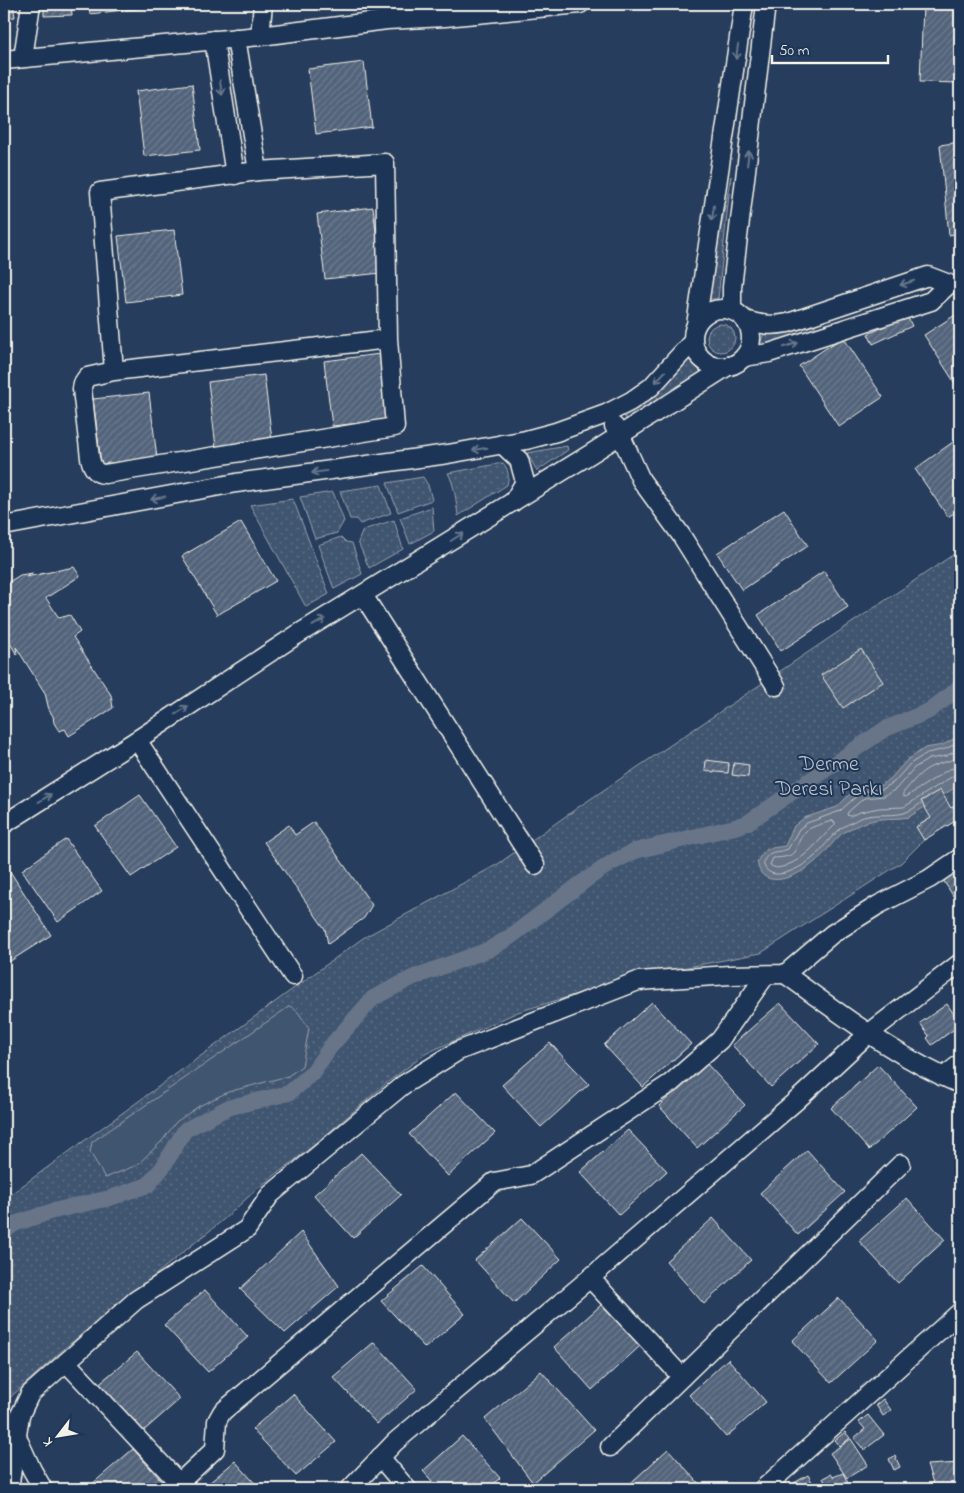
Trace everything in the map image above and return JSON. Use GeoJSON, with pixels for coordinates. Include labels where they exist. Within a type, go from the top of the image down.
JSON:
{"type":"FeatureCollection","features":[{"type":"Feature","properties":{"kind":"street"},"geometry":{"type":"LineString","coordinates":[[23,58],[31,4]]}},
{"type":"Feature","properties":{"kind":"street"},"geometry":{"type":"LineString","coordinates":[[260,36],[263,4]]}},
{"type":"Feature","properties":{"kind":"street"},"geometry":{"type":"LineString","coordinates":[[4,60],[260,36],[387,12],[580,4]]}},
{"type":"Feature","properties":{"kind":"street"},"geometry":{"type":"LineString","coordinates":[[728,366],[709,364],[701,358],[696,350],[694,333],[744,4]]}},
{"type":"Feature","properties":{"kind":"street"},"geometry":{"type":"LineString","coordinates":[[4,824],[137,740],[295,636],[363,596],[744,357],[751,339],[750,329],[738,315],[732,287],[766,4]]}},
{"type":"Feature","properties":{"kind":"street"},"geometry":{"type":"LineString","coordinates":[[236,38],[258,171]]}},
{"type":"Feature","properties":{"kind":"street"},"geometry":{"type":"LineString","coordinates":[[214,40],[235,175]]}},
{"type":"Feature","properties":{"kind":"street"},"geometry":{"type":"LineString","coordinates":[[114,371],[100,192],[258,171],[385,163],[388,338],[395,427],[99,474],[92,466],[82,389],[87,377],[114,371],[388,338]]}},
{"type":"Feature","properties":{"kind":"street"},"geometry":{"type":"LineString","coordinates":[[4,526],[236,483],[448,454],[556,432],[606,414],[631,401],[651,387],[694,333],[701,318],[715,309],[724,309],[761,325],[773,326],[788,323],[928,276],[955,282]]}},
{"type":"Feature","properties":{"kind":"street"},"geometry":{"type":"LineString","coordinates":[[744,357],[769,353],[931,300],[955,282]]}},
{"type":"Feature","properties":{"kind":"street"},"geometry":{"type":"LineString","coordinates":[[606,414],[620,435],[641,480],[681,535],[776,686]]}},
{"type":"Feature","properties":{"kind":"street"},"geometry":{"type":"LineString","coordinates":[[502,444],[519,460],[525,482],[513,502]]}},
{"type":"Feature","properties":{"kind":"street"},"geometry":{"type":"LineString","coordinates":[[363,596],[534,865]]}},
{"type":"Feature","properties":{"kind":"street"},"geometry":{"type":"LineString","coordinates":[[137,740],[293,976]]}},
{"type":"Feature","properties":{"kind":"street"},"geometry":{"type":"LineString","coordinates":[[9,1489],[20,1415],[30,1394],[136,1300],[247,1229],[270,1195],[403,1085],[458,1051],[638,981],[785,974],[832,934],[878,905],[929,879],[960,858]]}},
{"type":"Feature","properties":{"kind":"street"},"geometry":{"type":"LineString","coordinates":[[350,1489],[395,1442],[796,1101],[868,1034],[960,963]]}},
{"type":"Feature","properties":{"kind":"street"},"geometry":{"type":"LineString","coordinates":[[785,974],[868,1034],[943,1077],[960,1084]]}},
{"type":"Feature","properties":{"kind":"street"},"geometry":{"type":"LineString","coordinates":[[66,1362],[180,1486],[215,1449],[217,1421],[218,1416],[222,1412],[494,1182],[532,1175],[671,1083],[720,1040],[766,975]]}},
{"type":"Feature","properties":{"kind":"street"},"geometry":{"type":"LineString","coordinates":[[943,1077],[960,1064]]}},
{"type":"Feature","properties":{"kind":"street"},"geometry":{"type":"LineString","coordinates":[[610,1447],[901,1164]]}},
{"type":"Feature","properties":{"kind":"street"},"geometry":{"type":"LineString","coordinates":[[590,1278],[682,1377]]}},
{"type":"Feature","properties":{"kind":"street"},"geometry":{"type":"LineString","coordinates":[[763,1489],[960,1312]]}},
{"type":"Feature","properties":{"kind":"street"},"geometry":{"type":"LineString","coordinates":[[17,1437],[43,1489]]}},
{"type":"Feature","properties":{"kind":"street"},"geometry":{"type":"LineString","coordinates":[[380,1457],[407,1489]]}},
{"type":"Feature","properties":{"kind":"green space"},"geometry":{"type":"Polygon","coordinates":[[[731,176],[718,299],[707,299],[731,176]]]}},
{"type":"Feature","properties":{"kind":"green space"},"geometry":{"type":"Polygon","coordinates":[[[721,324],[731,328],[735,338],[731,348],[721,352],[711,348],[707,338],[711,328],[721,324]]]}},
{"type":"Feature","properties":{"kind":"green space"},"geometry":{"type":"Polygon","coordinates":[[[815,325],[815,330],[759,348],[763,335],[790,332],[815,325]]]}},
{"type":"Feature","properties":{"kind":"green space"},"geometry":{"type":"Polygon","coordinates":[[[688,359],[702,373],[627,420],[623,415],[688,359]]]}},
{"type":"Feature","properties":{"kind":"green space"},"geometry":{"type":"Polygon","coordinates":[[[567,446],[568,450],[537,471],[527,453],[567,446]]]}},
{"type":"Feature","properties":{"kind":"green space"},"geometry":{"type":"Polygon","coordinates":[[[503,463],[508,473],[507,485],[458,516],[454,488],[448,473],[503,463]]]}},
{"type":"Feature","properties":{"kind":"green space"},"geometry":{"type":"Polygon","coordinates":[[[423,477],[428,485],[432,500],[398,512],[387,483],[423,477]]]}},
{"type":"Feature","properties":{"kind":"green space"},"geometry":{"type":"Polygon","coordinates":[[[381,485],[391,513],[360,524],[356,519],[350,519],[340,491],[381,485]]]}},
{"type":"Feature","properties":{"kind":"green space"},"geometry":{"type":"Polygon","coordinates":[[[333,492],[344,521],[337,533],[315,539],[300,497],[333,492]]]}},
{"type":"Feature","properties":{"kind":"green space"},"geometry":{"type":"Polygon","coordinates":[[[293,499],[329,594],[306,607],[250,505],[293,499]]]}},
{"type":"Feature","properties":{"kind":"green space"},"geometry":{"type":"Polygon","coordinates":[[[432,507],[434,531],[410,544],[400,518],[432,507]]]}},
{"type":"Feature","properties":{"kind":"green space"},"geometry":{"type":"Polygon","coordinates":[[[394,520],[403,549],[369,568],[358,542],[363,530],[394,520]]]}},
{"type":"Feature","properties":{"kind":"green space"},"geometry":{"type":"Polygon","coordinates":[[[341,537],[346,542],[352,543],[362,574],[334,589],[318,545],[341,537]]]}},
{"type":"Feature","properties":{"kind":"green space","name":"Derme Deresi Parkı"},"geometry":{"type":"Polygon","coordinates":[[[960,550],[960,818],[924,840],[901,863],[761,953],[630,978],[518,1012],[427,1053],[389,1081],[313,1146],[257,1189],[223,1220],[66,1347],[4,1403],[4,1199],[363,938],[498,864],[580,806],[960,550]]]}},
{"type":"Feature","properties":{"kind":"green space"},"geometry":{"type":"Polygon","coordinates":[[[290,1006],[298,1012],[309,1028],[302,1066],[288,1076],[228,1092],[199,1106],[176,1122],[162,1141],[137,1165],[105,1178],[90,1152],[92,1142],[290,1006]]]}},
{"type":"Feature","properties":{"kind":"water"},"geometry":{"type":"Polygon","coordinates":[[[960,735],[959,785],[909,817],[872,820],[846,831],[820,858],[797,874],[781,879],[773,879],[767,878],[761,873],[757,862],[763,853],[771,848],[785,846],[794,826],[804,818],[837,807],[860,787],[881,785],[890,779],[907,760],[925,748],[943,745],[960,735]]]}},
{"type":"Feature","properties":{"kind":"building"},"geometry":{"type":"Polygon","coordinates":[[[4,4],[13,4],[15,17],[4,18],[4,4]]]}},
{"type":"Feature","properties":{"kind":"building"},"geometry":{"type":"Polygon","coordinates":[[[44,4],[71,4],[72,15],[44,16],[44,4]]]}},
{"type":"Feature","properties":{"kind":"building"},"geometry":{"type":"Polygon","coordinates":[[[89,4],[123,4],[123,10],[90,14],[89,4]]]}},
{"type":"Feature","properties":{"kind":"building"},"geometry":{"type":"Polygon","coordinates":[[[126,4],[178,4],[178,5],[126,10],[126,4]]]}},
{"type":"Feature","properties":{"kind":"building"},"geometry":{"type":"Polygon","coordinates":[[[923,4],[960,4],[960,83],[920,82],[923,4]]]}},
{"type":"Feature","properties":{"kind":"building"},"geometry":{"type":"Polygon","coordinates":[[[364,62],[372,127],[316,134],[308,69],[364,62]]]}},
{"type":"Feature","properties":{"kind":"building"},"geometry":{"type":"Polygon","coordinates":[[[192,84],[200,150],[144,156],[136,91],[192,84]]]}},
{"type":"Feature","properties":{"kind":"building"},"geometry":{"type":"Polygon","coordinates":[[[960,142],[960,233],[949,235],[940,145],[960,142]]]}},
{"type":"Feature","properties":{"kind":"building"},"geometry":{"type":"Polygon","coordinates":[[[373,207],[381,273],[325,279],[317,214],[373,207]]]}},
{"type":"Feature","properties":{"kind":"building"},"geometry":{"type":"Polygon","coordinates":[[[174,230],[182,295],[126,302],[118,236],[174,230]]]}},
{"type":"Feature","properties":{"kind":"building"},"geometry":{"type":"Polygon","coordinates":[[[960,312],[960,391],[924,335],[960,312]]]}},
{"type":"Feature","properties":{"kind":"building"},"geometry":{"type":"Polygon","coordinates":[[[907,316],[912,326],[873,344],[868,334],[907,316]]]}},
{"type":"Feature","properties":{"kind":"building"},"geometry":{"type":"Polygon","coordinates":[[[843,337],[883,397],[839,427],[799,366],[843,337]]]}},
{"type":"Feature","properties":{"kind":"building"},"geometry":{"type":"Polygon","coordinates":[[[380,354],[388,420],[332,426],[324,361],[380,354]]]}},
{"type":"Feature","properties":{"kind":"building"},"geometry":{"type":"Polygon","coordinates":[[[264,375],[272,440],[216,447],[208,382],[264,375]]]}},
{"type":"Feature","properties":{"kind":"building"},"geometry":{"type":"Polygon","coordinates":[[[149,393],[157,458],[101,464],[93,399],[149,393]]]}},
{"type":"Feature","properties":{"kind":"building"},"geometry":{"type":"Polygon","coordinates":[[[960,437],[960,509],[948,517],[915,469],[960,437]]]}},
{"type":"Feature","properties":{"kind":"building"},"geometry":{"type":"Polygon","coordinates":[[[784,509],[808,546],[742,590],[717,553],[784,509]]]}},
{"type":"Feature","properties":{"kind":"building"},"geometry":{"type":"Polygon","coordinates":[[[241,522],[276,581],[217,615],[182,556],[241,522]]]}},
{"type":"Feature","properties":{"kind":"building"},"geometry":{"type":"Polygon","coordinates":[[[74,567],[80,576],[46,598],[59,618],[70,615],[80,632],[73,637],[111,695],[113,708],[69,736],[65,729],[59,731],[49,710],[45,693],[16,647],[17,655],[4,633],[4,585],[20,575],[33,573],[26,577],[74,567]]]}},
{"type":"Feature","properties":{"kind":"building"},"geometry":{"type":"Polygon","coordinates":[[[824,571],[848,607],[781,651],[758,615],[824,571]]]}},
{"type":"Feature","properties":{"kind":"building"},"geometry":{"type":"Polygon","coordinates":[[[861,649],[883,682],[843,708],[821,675],[861,649]]]}},
{"type":"Feature","properties":{"kind":"building"},"geometry":{"type":"Polygon","coordinates":[[[706,760],[729,763],[728,773],[705,771],[706,760]]]}},
{"type":"Feature","properties":{"kind":"building"},"geometry":{"type":"Polygon","coordinates":[[[734,763],[749,765],[748,777],[732,775],[734,763]]]}},
{"type":"Feature","properties":{"kind":"building"},"geometry":{"type":"Polygon","coordinates":[[[940,790],[951,808],[960,802],[960,818],[924,840],[916,827],[931,818],[921,801],[940,790]]]}},
{"type":"Feature","properties":{"kind":"building"},"geometry":{"type":"Polygon","coordinates":[[[140,795],[176,847],[131,877],[95,826],[140,795]]]}},
{"type":"Feature","properties":{"kind":"building"},"geometry":{"type":"Polygon","coordinates":[[[314,822],[372,905],[364,918],[328,944],[325,929],[264,842],[289,825],[295,835],[314,822]]]}},
{"type":"Feature","properties":{"kind":"building"},"geometry":{"type":"Polygon","coordinates":[[[66,839],[102,891],[58,922],[22,870],[66,839]]]}},
{"type":"Feature","properties":{"kind":"building"},"geometry":{"type":"Polygon","coordinates":[[[4,862],[51,935],[4,965],[4,862]]]}},
{"type":"Feature","properties":{"kind":"building"},"geometry":{"type":"Polygon","coordinates":[[[960,869],[960,905],[959,905],[943,880],[960,869]]]}},
{"type":"Feature","properties":{"kind":"building"},"geometry":{"type":"Polygon","coordinates":[[[652,1002],[691,1044],[643,1087],[604,1045],[652,1002]]]}},
{"type":"Feature","properties":{"kind":"building"},"geometry":{"type":"Polygon","coordinates":[[[780,1003],[819,1044],[771,1087],[732,1045],[780,1003]]]}},
{"type":"Feature","properties":{"kind":"building"},"geometry":{"type":"Polygon","coordinates":[[[947,1004],[960,1025],[932,1045],[927,1038],[929,1036],[920,1023],[947,1004]]]}},
{"type":"Feature","properties":{"kind":"building"},"geometry":{"type":"Polygon","coordinates":[[[550,1043],[589,1084],[541,1127],[502,1085],[550,1043]]]}},
{"type":"Feature","properties":{"kind":"building"},"geometry":{"type":"Polygon","coordinates":[[[706,1063],[745,1105],[697,1148],[659,1106],[706,1063]]]}},
{"type":"Feature","properties":{"kind":"building"},"geometry":{"type":"Polygon","coordinates":[[[878,1065],[917,1107],[869,1150],[831,1108],[878,1065]]]}},
{"type":"Feature","properties":{"kind":"building"},"geometry":{"type":"Polygon","coordinates":[[[456,1092],[495,1133],[448,1176],[409,1134],[456,1092]]]}},
{"type":"Feature","properties":{"kind":"building"},"geometry":{"type":"Polygon","coordinates":[[[628,1130],[667,1171],[619,1215],[580,1172],[628,1130]]]}},
{"type":"Feature","properties":{"kind":"building"},"geometry":{"type":"Polygon","coordinates":[[[807,1150],[845,1192],[798,1235],[760,1193],[807,1150]]]}},
{"type":"Feature","properties":{"kind":"building"},"geometry":{"type":"Polygon","coordinates":[[[361,1153],[401,1195],[353,1238],[314,1195],[361,1153]]]}},
{"type":"Feature","properties":{"kind":"building"},"geometry":{"type":"Polygon","coordinates":[[[907,1198],[945,1240],[898,1283],[859,1241],[907,1198]]]}},
{"type":"Feature","properties":{"kind":"building"},"geometry":{"type":"Polygon","coordinates":[[[522,1218],[561,1259],[514,1303],[475,1260],[522,1218]]]}},
{"type":"Feature","properties":{"kind":"building"},"geometry":{"type":"Polygon","coordinates":[[[713,1218],[751,1260],[704,1304],[666,1261],[713,1218]]]}},
{"type":"Feature","properties":{"kind":"building"},"geometry":{"type":"Polygon","coordinates":[[[301,1232],[339,1286],[285,1333],[240,1289],[301,1232]]]}},
{"type":"Feature","properties":{"kind":"building"},"geometry":{"type":"Polygon","coordinates":[[[423,1266],[465,1314],[425,1348],[381,1301],[423,1266]]]}},
{"type":"Feature","properties":{"kind":"building"},"geometry":{"type":"Polygon","coordinates":[[[205,1290],[248,1337],[208,1372],[164,1325],[205,1290]]]}},
{"type":"Feature","properties":{"kind":"building"},"geometry":{"type":"Polygon","coordinates":[[[839,1298],[878,1340],[831,1383],[792,1341],[839,1298]]]}},
{"type":"Feature","properties":{"kind":"building"},"geometry":{"type":"Polygon","coordinates":[[[601,1305],[640,1346],[592,1390],[554,1347],[601,1305]]]}},
{"type":"Feature","properties":{"kind":"building"},"geometry":{"type":"Polygon","coordinates":[[[374,1342],[417,1389],[377,1424],[333,1377],[374,1342]]]}},
{"type":"Feature","properties":{"kind":"building"},"geometry":{"type":"Polygon","coordinates":[[[137,1352],[180,1399],[140,1434],[96,1386],[137,1352]]]}},
{"type":"Feature","properties":{"kind":"building"},"geometry":{"type":"Polygon","coordinates":[[[728,1359],[766,1402],[726,1437],[689,1395],[728,1359]]]}},
{"type":"Feature","properties":{"kind":"building"},"geometry":{"type":"Polygon","coordinates":[[[541,1371],[594,1430],[533,1483],[485,1419],[541,1371]]]}},
{"type":"Feature","properties":{"kind":"building"},"geometry":{"type":"Polygon","coordinates":[[[293,1394],[336,1442],[296,1476],[252,1429],[293,1394]]]}},
{"type":"Feature","properties":{"kind":"building"},"geometry":{"type":"Polygon","coordinates":[[[883,1399],[891,1410],[883,1416],[876,1405],[883,1399]]]}},
{"type":"Feature","properties":{"kind":"building"},"geometry":{"type":"Polygon","coordinates":[[[868,1415],[884,1435],[864,1450],[854,1438],[865,1429],[859,1422],[868,1415]]]}},
{"type":"Feature","properties":{"kind":"building"},"geometry":{"type":"Polygon","coordinates":[[[845,1432],[850,1438],[840,1446],[835,1440],[845,1432]]]}},
{"type":"Feature","properties":{"kind":"building"},"geometry":{"type":"Polygon","coordinates":[[[462,1436],[500,1478],[487,1489],[439,1489],[423,1471],[462,1436]]]}},
{"type":"Feature","properties":{"kind":"building"},"geometry":{"type":"Polygon","coordinates":[[[851,1439],[868,1465],[847,1478],[830,1453],[851,1439]]]}},
{"type":"Feature","properties":{"kind":"building"},"geometry":{"type":"Polygon","coordinates":[[[133,1449],[169,1489],[96,1489],[91,1485],[133,1449]]]}},
{"type":"Feature","properties":{"kind":"building"},"geometry":{"type":"Polygon","coordinates":[[[668,1449],[704,1489],[624,1489],[668,1449]]]}},
{"type":"Feature","properties":{"kind":"building"},"geometry":{"type":"Polygon","coordinates":[[[895,1456],[900,1467],[894,1470],[889,1459],[895,1456]]]}},
{"type":"Feature","properties":{"kind":"building"},"geometry":{"type":"Polygon","coordinates":[[[235,1461],[260,1489],[202,1489],[235,1461]]]}},
{"type":"Feature","properties":{"kind":"building"},"geometry":{"type":"Polygon","coordinates":[[[960,1463],[960,1489],[935,1489],[927,1465],[960,1463]]]}},
{"type":"Feature","properties":{"kind":"building"},"geometry":{"type":"Polygon","coordinates":[[[843,1473],[851,1489],[822,1489],[819,1484],[825,1482],[823,1478],[831,1474],[833,1477],[843,1473]]]}},
{"type":"Feature","properties":{"kind":"building"},"geometry":{"type":"Polygon","coordinates":[[[808,1475],[816,1489],[788,1489],[787,1487],[808,1475]]]}},
{"type":"Feature","properties":{"kind":"waterway"},"geometry":{"type":"LineString","coordinates":[[4,1232],[14,1224],[53,1211],[110,1198],[148,1185],[163,1167],[185,1130],[227,1108],[289,1093],[312,1073],[331,1046],[373,998],[414,977],[488,950],[510,937],[611,863],[635,851],[747,823],[885,729],[929,711],[960,687]]}}]}
